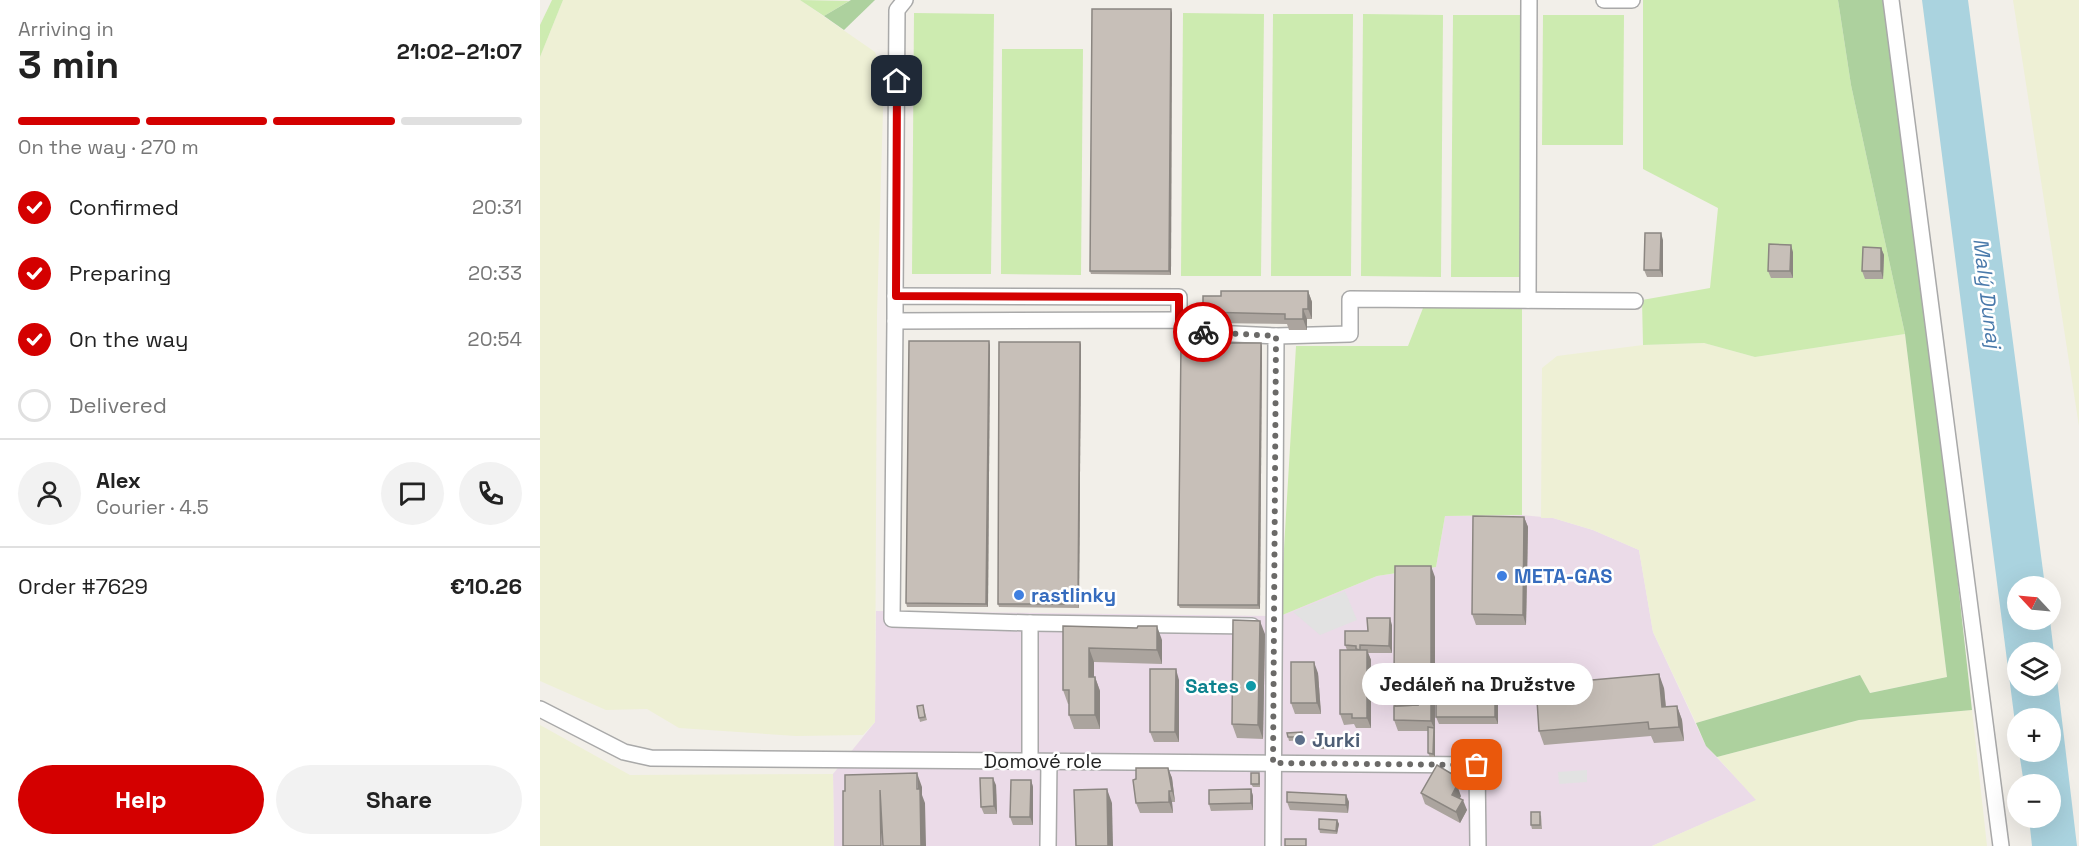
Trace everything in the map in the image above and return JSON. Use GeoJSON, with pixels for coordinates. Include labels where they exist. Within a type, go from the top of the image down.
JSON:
{"type":"FeatureCollection","features":[{"type":"Feature","properties":{"kind":"street"},"geometry":{"type":"LineString","coordinates":[[905,0],[897,10],[892,619],[1273,626]]}},
{"type":"Feature","properties":{"kind":"street"},"geometry":{"type":"LineString","coordinates":[[1528,300],[1530,0]]}},
{"type":"Feature","properties":{"kind":"street"},"geometry":{"type":"LineString","coordinates":[[1604,0],[1632,0]]}},
{"type":"Feature","properties":{"kind":"street"},"geometry":{"type":"LineString","coordinates":[[1891,0],[2001,846]]}},
{"type":"Feature","properties":{"kind":"street"},"geometry":{"type":"LineString","coordinates":[[896,296],[1179,297],[1179,320],[1191,332],[1276,336],[1350,334],[1350,299],[1635,301]]}},
{"type":"Feature","properties":{"kind":"street"},"geometry":{"type":"LineString","coordinates":[[895,321],[1179,320]]}},
{"type":"Feature","properties":{"kind":"street"},"geometry":{"type":"LineString","coordinates":[[1273,846],[1276,336]]}},
{"type":"Feature","properties":{"kind":"street"},"geometry":{"type":"LineString","coordinates":[[1030,622],[1030,761]]}},
{"type":"Feature","properties":{"kind":"street","name":"Domové role"},"geometry":{"type":"LineString","coordinates":[[540,709],[636,757],[1483,767],[1478,846]]}},
{"type":"Feature","properties":{"kind":"street"},"geometry":{"type":"LineString","coordinates":[[1048,846],[1049,762]]}},
{"type":"Feature","properties":{"kind":"shaded area"},"geometry":{"type":"Polygon","coordinates":[[[1522,515],[1553,518],[1593,530],[1639,550],[1653,632],[1706,746],[1757,800],[1652,846],[834,846],[833,774],[875,722],[876,611],[1280,616],[1377,576],[1436,567],[1445,516],[1522,515]]]}},
{"type":"Feature","properties":{"kind":"shaded area"},"geometry":{"type":"Polygon","coordinates":[[[1345,591],[1357,620],[1320,635],[1293,612],[1345,591]]]}},
{"type":"Feature","properties":{"kind":"shaded area"},"geometry":{"type":"Polygon","coordinates":[[[1587,770],[1587,782],[1559,784],[1558,772],[1587,770]]]}},
{"type":"Feature","properties":{"kind":"green space"},"geometry":{"type":"Polygon","coordinates":[[[552,0],[563,0],[540,57],[540,25],[552,0]]]}},
{"type":"Feature","properties":{"kind":"green space"},"geometry":{"type":"Polygon","coordinates":[[[563,0],[800,0],[875,52],[884,76],[877,315],[875,722],[863,735],[796,736],[679,728],[647,709],[606,710],[540,681],[540,57],[563,0]]]}},
{"type":"Feature","properties":{"kind":"green space"},"geometry":{"type":"Polygon","coordinates":[[[800,0],[849,1],[824,16],[800,0]]]}},
{"type":"Feature","properties":{"kind":"green space"},"geometry":{"type":"Polygon","coordinates":[[[851,0],[875,0],[844,30],[824,16],[851,0]]]}},
{"type":"Feature","properties":{"kind":"green space"},"geometry":{"type":"Polygon","coordinates":[[[1643,0],[1838,0],[1851,85],[1905,334],[1755,357],[1704,343],[1643,345],[1642,300],[1710,288],[1718,208],[1643,169],[1643,0]]]}},
{"type":"Feature","properties":{"kind":"green space"},"geometry":{"type":"Polygon","coordinates":[[[1838,0],[1888,0],[1930,330],[1972,710],[1859,720],[1717,757],[1706,746],[1696,723],[1860,675],[1870,693],[1947,677],[1905,334],[1851,85],[1838,0]]]}},
{"type":"Feature","properties":{"kind":"green space"},"geometry":{"type":"Polygon","coordinates":[[[2013,0],[2079,0],[2079,426],[2013,0]]]}},
{"type":"Feature","properties":{"kind":"green space"},"geometry":{"type":"Polygon","coordinates":[[[914,13],[994,14],[991,274],[912,274],[914,13]]]}},
{"type":"Feature","properties":{"kind":"green space"},"geometry":{"type":"Polygon","coordinates":[[[1183,13],[1264,14],[1261,276],[1181,276],[1183,13]]]}},
{"type":"Feature","properties":{"kind":"green space"},"geometry":{"type":"Polygon","coordinates":[[[1273,14],[1353,14],[1351,276],[1271,276],[1273,14]]]}},
{"type":"Feature","properties":{"kind":"green space"},"geometry":{"type":"Polygon","coordinates":[[[1363,14],[1443,15],[1441,277],[1361,276],[1363,14]]]}},
{"type":"Feature","properties":{"kind":"green space"},"geometry":{"type":"Polygon","coordinates":[[[1453,15],[1533,15],[1531,277],[1451,277],[1453,15]]]}},
{"type":"Feature","properties":{"kind":"green space"},"geometry":{"type":"Polygon","coordinates":[[[1543,15],[1624,15],[1623,145],[1542,145],[1543,15]]]}},
{"type":"Feature","properties":{"kind":"green space"},"geometry":{"type":"Polygon","coordinates":[[[1002,49],[1083,49],[1081,275],[1001,274],[1002,49]]]}},
{"type":"Feature","properties":{"kind":"green space"},"geometry":{"type":"Polygon","coordinates":[[[1425,303],[1522,304],[1522,515],[1445,516],[1436,567],[1377,576],[1280,616],[1296,346],[1408,346],[1425,303]]]}},
{"type":"Feature","properties":{"kind":"green space"},"geometry":{"type":"Polygon","coordinates":[[[1905,334],[1947,677],[1869,693],[1859,675],[1696,723],[1653,632],[1639,550],[1593,530],[1553,518],[1541,518],[1542,368],[1557,356],[1643,345],[1704,343],[1755,357],[1905,334]]]}},
{"type":"Feature","properties":{"kind":"green space"},"geometry":{"type":"Polygon","coordinates":[[[1972,710],[1987,846],[1652,846],[1756,800],[1717,757],[1859,720],[1972,710]]]}},
{"type":"Feature","properties":{"kind":"green space"},"geometry":{"type":"Polygon","coordinates":[[[540,725],[630,775],[833,774],[834,846],[540,846],[540,725]]]}},
{"type":"Feature","properties":{"kind":"water","name":"Malý Dunaj"},"geometry":{"type":"Polygon","coordinates":[[[1922,0],[1968,0],[2044,576],[2007,576],[2007,630],[2051,630],[2053,642],[2007,642],[2007,660],[1922,0]]]}},
{"type":"Feature","properties":{"kind":"water"},"geometry":{"type":"Polygon","coordinates":[[[2012,696],[2059,696],[2061,708],[2013,708],[2012,696]]]}},
{"type":"Feature","properties":{"kind":"water"},"geometry":{"type":"Polygon","coordinates":[[[2061,712],[2077,846],[2032,846],[2030,828],[2061,828],[2061,774],[2022,774],[2021,762],[2061,762],[2061,712]]]}},
{"type":"Feature","properties":{"kind":"building"},"geometry":{"type":"Polygon","coordinates":[[[1092,9],[1171,9],[1169,271],[1090,271],[1092,9]]]}},
{"type":"Feature","properties":{"kind":"building"},"geometry":{"type":"Polygon","coordinates":[[[1645,233],[1661,233],[1660,270],[1644,270],[1645,233]]]}},
{"type":"Feature","properties":{"kind":"building"},"geometry":{"type":"Polygon","coordinates":[[[1769,244],[1791,245],[1790,271],[1768,271],[1769,244]]]}},
{"type":"Feature","properties":{"kind":"building"},"geometry":{"type":"Polygon","coordinates":[[[1863,247],[1881,248],[1881,271],[1862,271],[1863,247]]]}},
{"type":"Feature","properties":{"kind":"building"},"geometry":{"type":"Polygon","coordinates":[[[1221,291],[1308,291],[1308,309],[1303,309],[1303,319],[1285,319],[1285,314],[1203,312],[1203,296],[1221,296],[1221,291]]]}},
{"type":"Feature","properties":{"kind":"building"},"geometry":{"type":"Polygon","coordinates":[[[909,341],[989,341],[986,604],[906,603],[909,341]]]}},
{"type":"Feature","properties":{"kind":"building"},"geometry":{"type":"Polygon","coordinates":[[[999,342],[1080,342],[1078,604],[998,604],[999,342]]]}},
{"type":"Feature","properties":{"kind":"building"},"geometry":{"type":"Polygon","coordinates":[[[1181,343],[1261,343],[1258,605],[1178,605],[1181,343]]]}},
{"type":"Feature","properties":{"kind":"building","name":"META-GAS"},"geometry":{"type":"Polygon","coordinates":[[[1473,516],[1524,517],[1523,615],[1472,614],[1473,516]]]}},
{"type":"Feature","properties":{"kind":"building"},"geometry":{"type":"Polygon","coordinates":[[[1395,566],[1431,566],[1431,721],[1394,720],[1394,706],[1418,705],[1418,677],[1394,677],[1395,566]]]}},
{"type":"Feature","properties":{"kind":"building"},"geometry":{"type":"Polygon","coordinates":[[[1367,618],[1390,618],[1389,646],[1360,645],[1360,650],[1356,649],[1356,646],[1345,645],[1345,631],[1368,631],[1367,618]]]}},
{"type":"Feature","properties":{"kind":"building","name":"Sates"},"geometry":{"type":"Polygon","coordinates":[[[1233,620],[1260,621],[1258,725],[1232,724],[1233,620]]]}},
{"type":"Feature","properties":{"kind":"building"},"geometry":{"type":"Polygon","coordinates":[[[1063,626],[1137,628],[1138,626],[1157,626],[1157,650],[1089,648],[1089,677],[1095,677],[1095,715],[1069,715],[1069,690],[1063,690],[1063,626]]]}},
{"type":"Feature","properties":{"kind":"building"},"geometry":{"type":"Polygon","coordinates":[[[1340,650],[1367,650],[1367,718],[1352,718],[1352,714],[1340,714],[1340,650]]]}},
{"type":"Feature","properties":{"kind":"building"},"geometry":{"type":"Polygon","coordinates":[[[1291,662],[1314,662],[1317,703],[1291,703],[1291,662]]]}},
{"type":"Feature","properties":{"kind":"building"},"geometry":{"type":"Polygon","coordinates":[[[1150,669],[1176,669],[1175,732],[1150,732],[1150,669]]]}},
{"type":"Feature","properties":{"kind":"building"},"geometry":{"type":"Polygon","coordinates":[[[1659,674],[1662,707],[1677,706],[1679,727],[1649,729],[1648,722],[1539,731],[1536,685],[1659,674]]]}},
{"type":"Feature","properties":{"kind":"building"},"geometry":{"type":"Polygon","coordinates":[[[1418,680],[1418,705],[1395,706],[1395,681],[1418,680]]]}},
{"type":"Feature","properties":{"kind":"building"},"geometry":{"type":"Polygon","coordinates":[[[1489,686],[1489,689],[1495,689],[1495,717],[1436,717],[1436,689],[1485,689],[1489,686]]]}},
{"type":"Feature","properties":{"kind":"building"},"geometry":{"type":"Polygon","coordinates":[[[923,705],[925,717],[919,718],[917,706],[923,705]]]}},
{"type":"Feature","properties":{"kind":"building"},"geometry":{"type":"Polygon","coordinates":[[[1428,727],[1434,728],[1433,754],[1428,753],[1428,727]]]}},
{"type":"Feature","properties":{"kind":"building"},"geometry":{"type":"Polygon","coordinates":[[[1302,732],[1302,737],[1288,737],[1287,733],[1302,732]]]}},
{"type":"Feature","properties":{"kind":"building"},"geometry":{"type":"Polygon","coordinates":[[[1316,734],[1323,734],[1322,746],[1316,745],[1316,734]]]}},
{"type":"Feature","properties":{"kind":"building"},"geometry":{"type":"Polygon","coordinates":[[[1437,765],[1452,774],[1457,785],[1452,795],[1463,800],[1456,812],[1421,793],[1437,765]]]}},
{"type":"Feature","properties":{"kind":"building"},"geometry":{"type":"Polygon","coordinates":[[[1136,768],[1168,768],[1172,791],[1169,791],[1169,802],[1136,803],[1133,780],[1136,779],[1136,768]]]}},
{"type":"Feature","properties":{"kind":"building"},"geometry":{"type":"Polygon","coordinates":[[[917,773],[917,789],[920,789],[921,846],[883,846],[880,790],[881,846],[843,846],[845,775],[917,773]]]}},
{"type":"Feature","properties":{"kind":"building"},"geometry":{"type":"Polygon","coordinates":[[[1251,773],[1259,773],[1259,784],[1251,784],[1251,773]]]}},
{"type":"Feature","properties":{"kind":"building"},"geometry":{"type":"Polygon","coordinates":[[[980,778],[993,778],[994,806],[981,807],[980,778]]]}},
{"type":"Feature","properties":{"kind":"building"},"geometry":{"type":"Polygon","coordinates":[[[1011,780],[1031,780],[1030,817],[1010,817],[1011,780]]]}},
{"type":"Feature","properties":{"kind":"building"},"geometry":{"type":"Polygon","coordinates":[[[1107,789],[1108,846],[1076,846],[1074,790],[1107,789]]]}},
{"type":"Feature","properties":{"kind":"building"},"geometry":{"type":"Polygon","coordinates":[[[1251,789],[1251,803],[1209,804],[1209,790],[1251,789]]]}},
{"type":"Feature","properties":{"kind":"building"},"geometry":{"type":"Polygon","coordinates":[[[1287,792],[1346,795],[1346,805],[1287,802],[1287,792]]]}},
{"type":"Feature","properties":{"kind":"building"},"geometry":{"type":"Polygon","coordinates":[[[1531,812],[1540,812],[1540,825],[1531,825],[1531,812]]]}},
{"type":"Feature","properties":{"kind":"building"},"geometry":{"type":"Polygon","coordinates":[[[1319,819],[1337,820],[1336,831],[1319,829],[1319,819]]]}},
{"type":"Feature","properties":{"kind":"building"},"geometry":{"type":"Polygon","coordinates":[[[1285,839],[1306,839],[1306,846],[1285,846],[1285,839]]]}},
{"type":"Feature","properties":{"kind":"way so far"},"geometry":{"type":"LineString","coordinates":[[1203,332],[1276,336],[1273,763],[1477,765]]}},
{"type":"Feature","properties":{"kind":"place","name":"META-GAS"},"geometry":{"type":"Point","coordinates":[1502,576]}},
{"type":"Feature","properties":{"kind":"place","name":"rastlinky"},"geometry":{"type":"Point","coordinates":[1019,595]}},
{"type":"Feature","properties":{"kind":"place","name":"Sates"},"geometry":{"type":"Point","coordinates":[1251,686]}},
{"type":"Feature","properties":{"kind":"place","name":"Jurki"},"geometry":{"type":"Point","coordinates":[1300,740]}},
{"type":"Feature","properties":{"kind":"place","name":"Jedáleň na Družstve"},"geometry":{"type":"Point","coordinates":[1477,765]}},
{"type":"Feature","properties":{"kind":"route"},"geometry":{"type":"LineString","coordinates":[[897,81],[896,296],[1179,297],[1179,320],[1191,332],[1203,332]]}}]}
